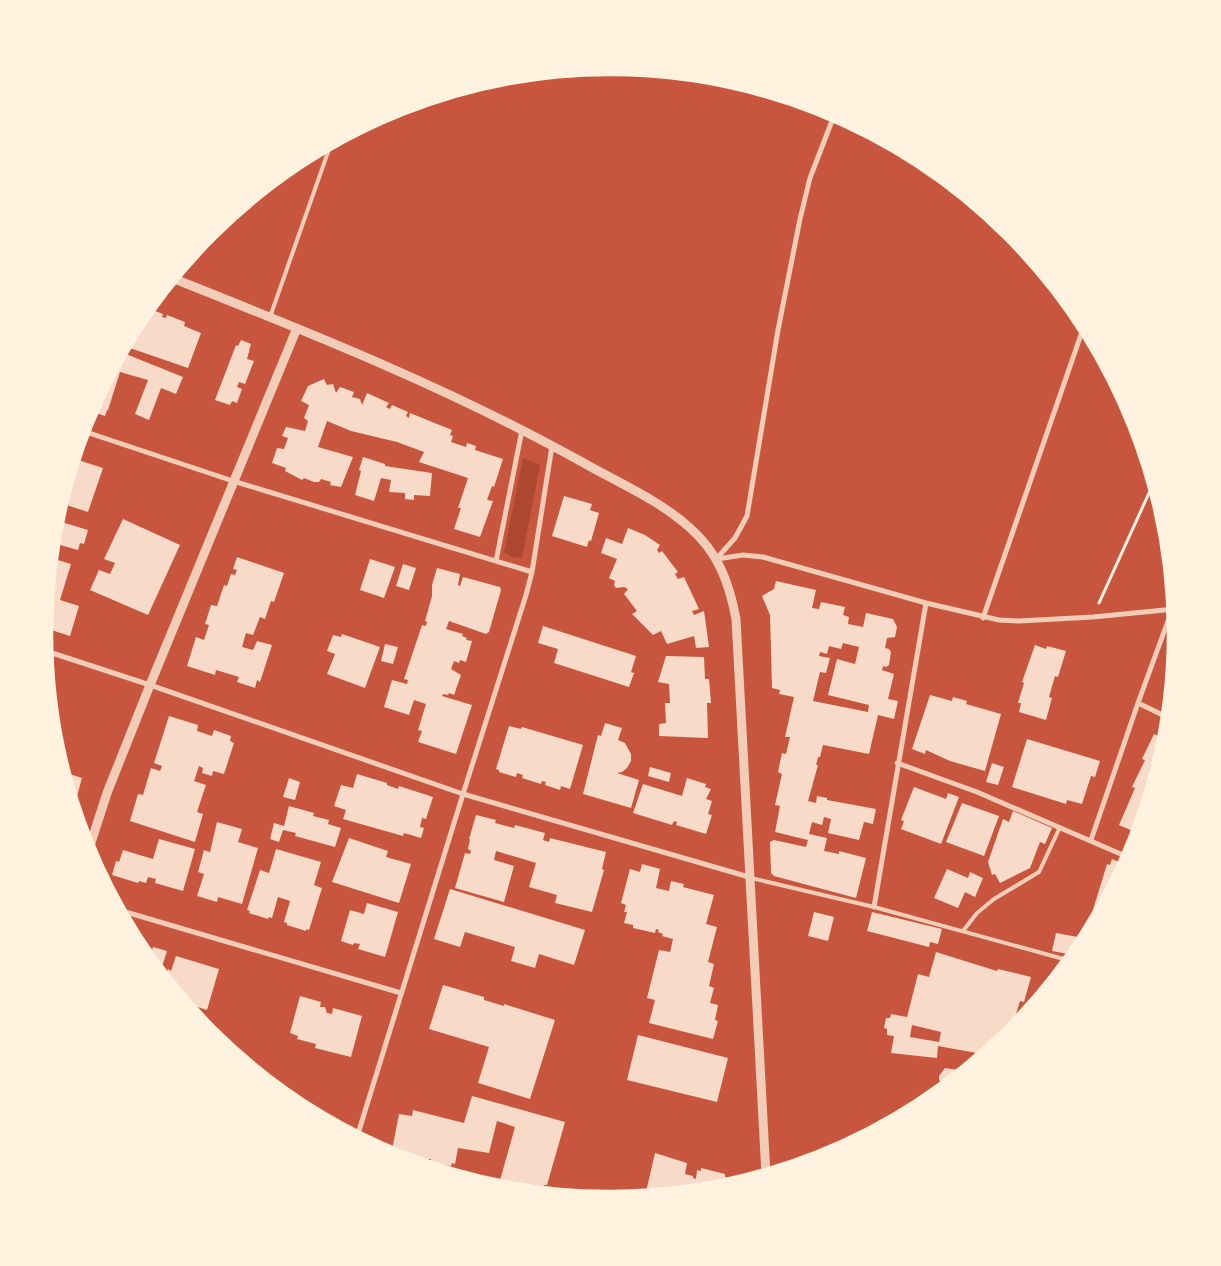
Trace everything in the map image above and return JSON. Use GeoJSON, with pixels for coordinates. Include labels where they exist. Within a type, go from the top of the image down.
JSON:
{"type":"FeatureCollection","features":[{"type":"Feature","properties":{"kind":"street"},"geometry":{"type":"LineString","coordinates":[[717,558],[735,538],[747,516],[778,330],[800,219],[810,178],[832,121]]}},
{"type":"Feature","properties":{"kind":"street"},"geometry":{"type":"LineString","coordinates":[[178,280],[415,378],[522,430],[667,510],[690,527],[717,558],[731,591],[736,618],[766,1169]]}},
{"type":"Feature","properties":{"kind":"street"},"geometry":{"type":"LineString","coordinates":[[92,839],[107,793],[150,685],[297,328]]}},
{"type":"Feature","properties":{"kind":"street"},"geometry":{"type":"LineString","coordinates":[[983,618],[1081,334]]}},
{"type":"Feature","properties":{"kind":"street"},"geometry":{"type":"LineString","coordinates":[[496,561],[522,430]]}},
{"type":"Feature","properties":{"kind":"street"},"geometry":{"type":"LineString","coordinates":[[90,434],[233,481],[532,572]]}},
{"type":"Feature","properties":{"kind":"street"},"geometry":{"type":"LineString","coordinates":[[359,1130],[526,595],[532,572],[552,446]]}},
{"type":"Feature","properties":{"kind":"street"},"geometry":{"type":"LineString","coordinates":[[717,558],[743,555],[763,557],[983,618],[1019,621],[1167,610]]}},
{"type":"Feature","properties":{"kind":"street"},"geometry":{"type":"LineString","coordinates":[[874,907],[897,763],[926,603]]}},
{"type":"Feature","properties":{"kind":"street"},"geometry":{"type":"LineString","coordinates":[[1091,840],[1138,703],[1168,624]]}},
{"type":"Feature","properties":{"kind":"street"},"geometry":{"type":"LineString","coordinates":[[53,654],[150,685],[463,794],[749,878]]}},
{"type":"Feature","properties":{"kind":"street"},"geometry":{"type":"LineString","coordinates":[[1138,703],[1163,715]]}},
{"type":"Feature","properties":{"kind":"street"},"geometry":{"type":"LineString","coordinates":[[897,763],[1060,826],[1123,855]]}},
{"type":"Feature","properties":{"kind":"street"},"geometry":{"type":"LineString","coordinates":[[127,912],[401,993]]}},
{"type":"Feature","properties":{"kind":"lane"},"geometry":{"type":"LineString","coordinates":[[270,317],[328,152]]}},
{"type":"Feature","properties":{"kind":"lane"},"geometry":{"type":"LineString","coordinates":[[962,931],[976,913],[994,899],[1039,872],[1060,826]]}},
{"type":"Feature","properties":{"kind":"lane"},"geometry":{"type":"LineString","coordinates":[[749,878],[874,907],[1063,959]]}},
{"type":"Feature","properties":{"kind":"path"},"geometry":{"type":"LineString","coordinates":[[1093,617],[1150,492]]}},
{"type":"Feature","properties":{"kind":"shaded area"},"geometry":{"type":"Polygon","coordinates":[[[523,458],[540,465],[522,558],[512,557],[504,552],[523,458]]]}},
{"type":"Feature","properties":{"kind":"building"},"geometry":{"type":"Polygon","coordinates":[[[155,311],[163,314],[162,317],[166,318],[167,315],[185,322],[184,326],[201,333],[188,368],[131,348],[155,311]]]}},
{"type":"Feature","properties":{"kind":"building"},"geometry":{"type":"Polygon","coordinates":[[[241,340],[251,344],[247,359],[254,361],[245,384],[239,382],[237,387],[242,389],[237,403],[232,401],[230,405],[215,400],[236,345],[238,346],[241,340]]]}},
{"type":"Feature","properties":{"kind":"building"},"geometry":{"type":"Polygon","coordinates":[[[127,354],[183,377],[176,394],[161,388],[149,420],[135,414],[148,380],[120,372],[105,416],[98,414],[127,354]]]}},
{"type":"Feature","properties":{"kind":"building"},"geometry":{"type":"Polygon","coordinates":[[[324,379],[327,385],[333,384],[336,393],[340,387],[354,392],[352,397],[360,399],[362,405],[367,393],[389,403],[386,407],[390,409],[392,405],[408,412],[406,416],[409,418],[410,413],[452,430],[450,435],[453,436],[451,442],[466,447],[467,443],[476,446],[475,450],[503,459],[494,487],[492,486],[487,500],[493,501],[480,537],[454,529],[461,508],[458,508],[468,478],[419,462],[424,452],[397,442],[351,431],[327,421],[318,447],[353,457],[341,487],[330,485],[331,482],[321,479],[319,482],[304,478],[302,480],[285,471],[286,468],[272,463],[277,448],[284,449],[288,438],[282,436],[286,427],[305,431],[308,421],[304,418],[309,405],[301,401],[308,386],[324,379]]]}},
{"type":"Feature","properties":{"kind":"building"},"geometry":{"type":"Polygon","coordinates":[[[363,457],[385,464],[385,466],[432,473],[430,496],[414,495],[414,500],[405,499],[405,493],[389,492],[391,480],[381,478],[374,501],[355,495],[363,457]]]}},
{"type":"Feature","properties":{"kind":"building"},"geometry":{"type":"Polygon","coordinates":[[[80,461],[103,468],[88,512],[68,505],[80,461]]]}},
{"type":"Feature","properties":{"kind":"building"},"geometry":{"type":"Polygon","coordinates":[[[564,496],[592,504],[590,510],[599,513],[591,541],[589,540],[587,547],[552,536],[564,496]]]}},
{"type":"Feature","properties":{"kind":"building"},"geometry":{"type":"Polygon","coordinates":[[[123,519],[180,545],[148,615],[90,590],[99,570],[110,574],[115,563],[104,559],[123,519]]]}},
{"type":"Feature","properties":{"kind":"building"},"geometry":{"type":"Polygon","coordinates":[[[63,523],[88,530],[84,544],[80,543],[78,550],[60,545],[63,523]]]}},
{"type":"Feature","properties":{"kind":"building"},"geometry":{"type":"Polygon","coordinates":[[[628,528],[645,535],[660,545],[657,550],[659,553],[662,551],[678,572],[675,574],[678,579],[684,577],[699,609],[692,611],[694,615],[704,611],[709,647],[696,648],[694,636],[667,644],[661,631],[653,635],[632,614],[637,611],[624,594],[628,589],[624,587],[616,588],[614,585],[615,581],[609,578],[617,559],[601,553],[606,538],[622,544],[628,528]]]}},
{"type":"Feature","properties":{"kind":"building"},"geometry":{"type":"Polygon","coordinates":[[[237,557],[284,573],[274,602],[271,601],[265,619],[260,617],[253,635],[246,633],[242,647],[253,650],[257,641],[272,645],[260,682],[257,680],[255,688],[237,682],[239,677],[216,670],[215,675],[187,666],[196,637],[204,640],[209,625],[205,624],[211,605],[217,606],[224,585],[227,586],[231,574],[235,575],[237,570],[233,569],[237,557]]]}},
{"type":"Feature","properties":{"kind":"building"},"geometry":{"type":"Polygon","coordinates":[[[370,559],[395,567],[384,598],[360,590],[370,559]]]}},
{"type":"Feature","properties":{"kind":"building"},"geometry":{"type":"Polygon","coordinates":[[[57,560],[71,564],[60,600],[79,606],[70,636],[52,630],[57,560]]]}},
{"type":"Feature","properties":{"kind":"building"},"geometry":{"type":"Polygon","coordinates":[[[403,564],[416,568],[409,590],[396,586],[403,564]]]}},
{"type":"Feature","properties":{"kind":"building"},"geometry":{"type":"Polygon","coordinates":[[[437,568],[460,574],[458,585],[460,586],[463,577],[500,587],[501,590],[489,632],[486,634],[449,621],[446,629],[463,634],[462,636],[467,638],[466,640],[472,641],[466,662],[460,660],[459,663],[454,661],[451,669],[461,675],[454,695],[449,693],[442,696],[472,705],[456,754],[418,742],[422,731],[418,730],[426,704],[414,700],[409,715],[384,707],[392,680],[407,684],[408,680],[404,679],[422,625],[426,626],[427,622],[425,621],[437,568]]]}},
{"type":"Feature","properties":{"kind":"building"},"geometry":{"type":"Polygon","coordinates":[[[776,581],[816,590],[812,608],[819,609],[821,602],[845,607],[843,615],[849,617],[848,624],[863,627],[866,613],[893,619],[897,627],[895,637],[887,638],[885,648],[891,652],[889,665],[883,666],[882,670],[894,674],[888,699],[898,701],[894,719],[878,715],[869,754],[823,745],[820,757],[818,757],[816,765],[818,765],[808,801],[816,803],[817,796],[827,798],[827,800],[876,809],[873,824],[864,822],[859,840],[828,833],[831,819],[824,817],[822,825],[812,822],[809,834],[827,838],[824,851],[839,854],[839,851],[866,858],[856,898],[774,876],[771,873],[770,842],[774,840],[806,847],[808,840],[775,832],[780,806],[775,805],[782,774],[778,772],[782,753],[786,754],[790,737],[785,737],[794,697],[779,694],[780,690],[772,688],[770,615],[762,596],[774,589],[776,581]],[[843,643],[841,649],[829,646],[827,654],[820,652],[819,656],[830,658],[826,673],[820,672],[813,701],[868,712],[869,705],[828,695],[837,659],[855,664],[859,647],[843,643]]]}},
{"type":"Feature","properties":{"kind":"building"},"geometry":{"type":"Polygon","coordinates":[[[543,626],[636,656],[631,672],[634,673],[629,687],[554,663],[558,649],[538,643],[543,626]]]}},
{"type":"Feature","properties":{"kind":"building"},"geometry":{"type":"Polygon","coordinates":[[[342,634],[380,647],[365,688],[327,674],[335,654],[327,651],[333,635],[341,637],[342,634]]]}},
{"type":"Feature","properties":{"kind":"building"},"geometry":{"type":"Polygon","coordinates":[[[385,644],[398,647],[393,664],[381,661],[385,644]]]}},
{"type":"Feature","properties":{"kind":"building"},"geometry":{"type":"Polygon","coordinates":[[[1035,645],[1046,649],[1047,646],[1066,651],[1058,677],[1055,676],[1049,697],[1052,698],[1046,720],[1019,712],[1021,703],[1018,703],[1024,683],[1022,682],[1035,645]]]}},
{"type":"Feature","properties":{"kind":"building"},"geometry":{"type":"Polygon","coordinates":[[[666,656],[704,657],[705,679],[709,679],[711,703],[707,703],[708,738],[659,736],[659,724],[666,723],[665,703],[670,703],[669,684],[658,682],[666,656]]]}},
{"type":"Feature","properties":{"kind":"building"},"geometry":{"type":"Polygon","coordinates":[[[930,695],[952,701],[953,697],[967,701],[966,704],[1001,714],[985,771],[950,761],[926,750],[925,754],[912,749],[930,695]]]}},
{"type":"Feature","properties":{"kind":"building"},"geometry":{"type":"Polygon","coordinates":[[[169,716],[198,725],[197,731],[212,736],[214,730],[231,736],[230,741],[234,743],[224,774],[213,771],[212,776],[202,773],[203,768],[199,766],[194,781],[206,785],[197,812],[203,814],[195,842],[130,821],[138,794],[143,795],[151,768],[160,771],[162,766],[154,763],[169,716]]]}},
{"type":"Feature","properties":{"kind":"building"},"geometry":{"type":"Polygon","coordinates":[[[605,723],[622,728],[618,740],[625,743],[631,754],[631,761],[627,768],[617,773],[639,780],[631,808],[583,794],[598,735],[601,736],[605,723]]]}},
{"type":"Feature","properties":{"kind":"building"},"geometry":{"type":"Polygon","coordinates":[[[509,726],[521,729],[522,727],[583,745],[570,789],[561,786],[560,790],[545,785],[546,782],[542,781],[541,784],[522,778],[523,775],[517,773],[516,777],[499,772],[496,769],[509,726]]]}},
{"type":"Feature","properties":{"kind":"building"},"geometry":{"type":"Polygon","coordinates":[[[1154,734],[1159,736],[1149,777],[1132,831],[1119,825],[1135,788],[1132,787],[1145,760],[1142,759],[1154,734]]]}},
{"type":"Feature","properties":{"kind":"building"},"geometry":{"type":"Polygon","coordinates":[[[1027,739],[1100,761],[1095,777],[1091,776],[1082,804],[1067,800],[1066,804],[1012,787],[1027,739]]]}},
{"type":"Feature","properties":{"kind":"building"},"geometry":{"type":"Polygon","coordinates":[[[992,763],[1004,767],[998,785],[986,782],[992,763]]]}},
{"type":"Feature","properties":{"kind":"building"},"geometry":{"type":"Polygon","coordinates":[[[650,767],[671,773],[669,782],[648,776],[650,767]]]}},
{"type":"Feature","properties":{"kind":"building"},"geometry":{"type":"Polygon","coordinates":[[[357,774],[387,783],[387,785],[398,789],[399,786],[433,797],[426,819],[422,818],[420,827],[424,828],[421,838],[404,833],[403,836],[343,819],[346,810],[334,806],[341,785],[353,788],[357,774]]]}},
{"type":"Feature","properties":{"kind":"building"},"geometry":{"type":"Polygon","coordinates":[[[71,775],[82,778],[77,795],[71,775]]]}},
{"type":"Feature","properties":{"kind":"building"},"geometry":{"type":"Polygon","coordinates":[[[289,778],[300,782],[295,800],[283,797],[289,778]]]}},
{"type":"Feature","properties":{"kind":"building"},"geometry":{"type":"Polygon","coordinates":[[[687,778],[706,784],[705,787],[711,789],[706,799],[712,801],[708,814],[712,815],[706,834],[676,825],[677,822],[674,821],[672,825],[633,813],[643,784],[682,796],[687,778]]]}},
{"type":"Feature","properties":{"kind":"building"},"geometry":{"type":"Polygon","coordinates":[[[914,787],[946,799],[948,793],[959,797],[941,844],[901,829],[904,821],[901,820],[914,787]]]}},
{"type":"Feature","properties":{"kind":"building"},"geometry":{"type":"Polygon","coordinates":[[[962,803],[999,816],[984,856],[946,842],[962,803]]]}},
{"type":"Feature","properties":{"kind":"building"},"geometry":{"type":"Polygon","coordinates":[[[289,806],[314,813],[313,816],[329,820],[328,824],[341,828],[335,847],[295,836],[296,833],[283,830],[279,842],[270,839],[274,823],[284,826],[289,806]]]}},
{"type":"Feature","properties":{"kind":"building"},"geometry":{"type":"Polygon","coordinates":[[[1013,811],[1052,828],[1045,844],[1040,842],[1030,868],[1000,883],[995,874],[992,875],[988,862],[1003,819],[1009,822],[1013,811]]]}},
{"type":"Feature","properties":{"kind":"building"},"geometry":{"type":"Polygon","coordinates":[[[476,815],[496,820],[495,823],[514,828],[515,825],[545,833],[543,840],[549,842],[550,838],[606,852],[602,869],[604,870],[592,912],[555,903],[557,895],[529,887],[536,863],[496,851],[494,860],[514,866],[504,902],[455,888],[465,853],[470,854],[471,851],[468,849],[469,839],[476,815]]]}},
{"type":"Feature","properties":{"kind":"building"},"geometry":{"type":"Polygon","coordinates":[[[217,822],[242,829],[238,842],[258,848],[242,904],[218,897],[217,902],[197,896],[204,874],[198,872],[204,850],[210,852],[217,822]]]}},
{"type":"Feature","properties":{"kind":"building"},"geometry":{"type":"Polygon","coordinates":[[[349,838],[388,851],[386,857],[411,864],[399,903],[332,882],[349,838]]]}},
{"type":"Feature","properties":{"kind":"building"},"geometry":{"type":"Polygon","coordinates":[[[159,839],[195,849],[183,891],[155,883],[156,879],[148,877],[146,883],[139,881],[138,883],[112,875],[116,861],[119,862],[123,850],[153,859],[159,839]]]}},
{"type":"Feature","properties":{"kind":"building"},"geometry":{"type":"Polygon","coordinates":[[[276,849],[321,862],[314,885],[322,888],[309,930],[306,929],[306,931],[287,925],[284,922],[290,901],[278,897],[272,918],[269,917],[268,919],[249,913],[250,911],[247,910],[260,870],[269,873],[276,849]]]}},
{"type":"Feature","properties":{"kind":"building"},"geometry":{"type":"Polygon","coordinates":[[[1112,859],[1119,862],[1092,913],[1107,864],[1110,865],[1112,859]]]}},
{"type":"Feature","properties":{"kind":"building"},"geometry":{"type":"Polygon","coordinates":[[[642,864],[660,869],[656,888],[669,891],[671,881],[684,884],[683,887],[714,895],[706,924],[717,927],[708,962],[714,964],[709,986],[714,988],[710,1003],[718,1005],[715,1020],[718,1021],[713,1039],[649,1023],[655,1000],[647,998],[659,950],[670,952],[673,939],[662,936],[663,934],[656,929],[655,933],[633,928],[633,925],[624,923],[627,912],[624,912],[626,905],[621,903],[630,869],[640,872],[642,864]]]}},
{"type":"Feature","properties":{"kind":"building"},"geometry":{"type":"Polygon","coordinates":[[[947,869],[968,878],[970,872],[983,878],[975,897],[965,892],[958,908],[934,898],[947,869]]]}},
{"type":"Feature","properties":{"kind":"building"},"geometry":{"type":"Polygon","coordinates":[[[450,889],[585,930],[574,965],[539,954],[535,968],[511,961],[515,947],[465,932],[460,947],[434,939],[450,889]]]}},
{"type":"Feature","properties":{"kind":"building"},"geometry":{"type":"Polygon","coordinates":[[[367,903],[398,912],[385,957],[358,949],[360,944],[354,943],[353,945],[341,941],[350,910],[364,914],[367,903]]]}},
{"type":"Feature","properties":{"kind":"building"},"geometry":{"type":"Polygon","coordinates":[[[814,912],[834,917],[828,941],[808,936],[814,912]]]}},
{"type":"Feature","properties":{"kind":"building"},"geometry":{"type":"Polygon","coordinates":[[[872,912],[942,929],[938,944],[930,942],[929,947],[867,931],[872,912]]]}},
{"type":"Feature","properties":{"kind":"building"},"geometry":{"type":"Polygon","coordinates":[[[1056,933],[1078,937],[1067,954],[1052,951],[1056,933]]]}},
{"type":"Feature","properties":{"kind":"building"},"geometry":{"type":"Polygon","coordinates":[[[153,947],[167,951],[162,965],[152,950],[153,947]]]}},
{"type":"Feature","properties":{"kind":"building"},"geometry":{"type":"Polygon","coordinates":[[[936,952],[997,971],[998,969],[1031,977],[1024,1002],[1020,1001],[1015,1017],[978,1053],[938,1046],[937,1058],[891,1053],[894,1036],[887,1035],[887,1029],[884,1028],[886,1018],[890,1018],[891,1014],[907,1017],[918,974],[929,977],[936,952]],[[912,1025],[910,1037],[939,1042],[941,1032],[912,1025]]]}},
{"type":"Feature","properties":{"kind":"building"},"geometry":{"type":"Polygon","coordinates":[[[176,956],[219,969],[207,1010],[196,1007],[191,1001],[167,972],[168,969],[171,971],[176,956]]]}},
{"type":"Feature","properties":{"kind":"building"},"geometry":{"type":"Polygon","coordinates":[[[443,985],[484,997],[484,1000],[504,1006],[504,1004],[555,1020],[530,1099],[478,1083],[489,1047],[429,1029],[443,985]]]}},
{"type":"Feature","properties":{"kind":"building"},"geometry":{"type":"Polygon","coordinates":[[[300,996],[321,1002],[320,1007],[325,1007],[327,1013],[332,1014],[333,1008],[362,1016],[351,1057],[315,1048],[316,1044],[297,1039],[298,1036],[290,1033],[300,996]]]}},
{"type":"Feature","properties":{"kind":"building"},"geometry":{"type":"Polygon","coordinates":[[[638,1035],[728,1058],[717,1102],[627,1080],[638,1035]]]}},
{"type":"Feature","properties":{"kind":"building"},"geometry":{"type":"Polygon","coordinates":[[[945,1068],[957,1070],[941,1083],[939,1076],[945,1068]]]}},
{"type":"Feature","properties":{"kind":"building"},"geometry":{"type":"Polygon","coordinates":[[[472,1096],[565,1122],[547,1185],[538,1186],[500,1180],[515,1127],[497,1121],[489,1153],[458,1148],[455,1164],[452,1163],[451,1166],[393,1147],[399,1114],[412,1116],[413,1110],[464,1123],[472,1096]]]}},
{"type":"Feature","properties":{"kind":"building"},"geometry":{"type":"Polygon","coordinates":[[[655,1153],[687,1163],[685,1174],[693,1176],[693,1178],[696,1179],[697,1170],[701,1171],[701,1168],[725,1174],[725,1177],[728,1178],[683,1186],[646,1190],[655,1153]]]}}]}
